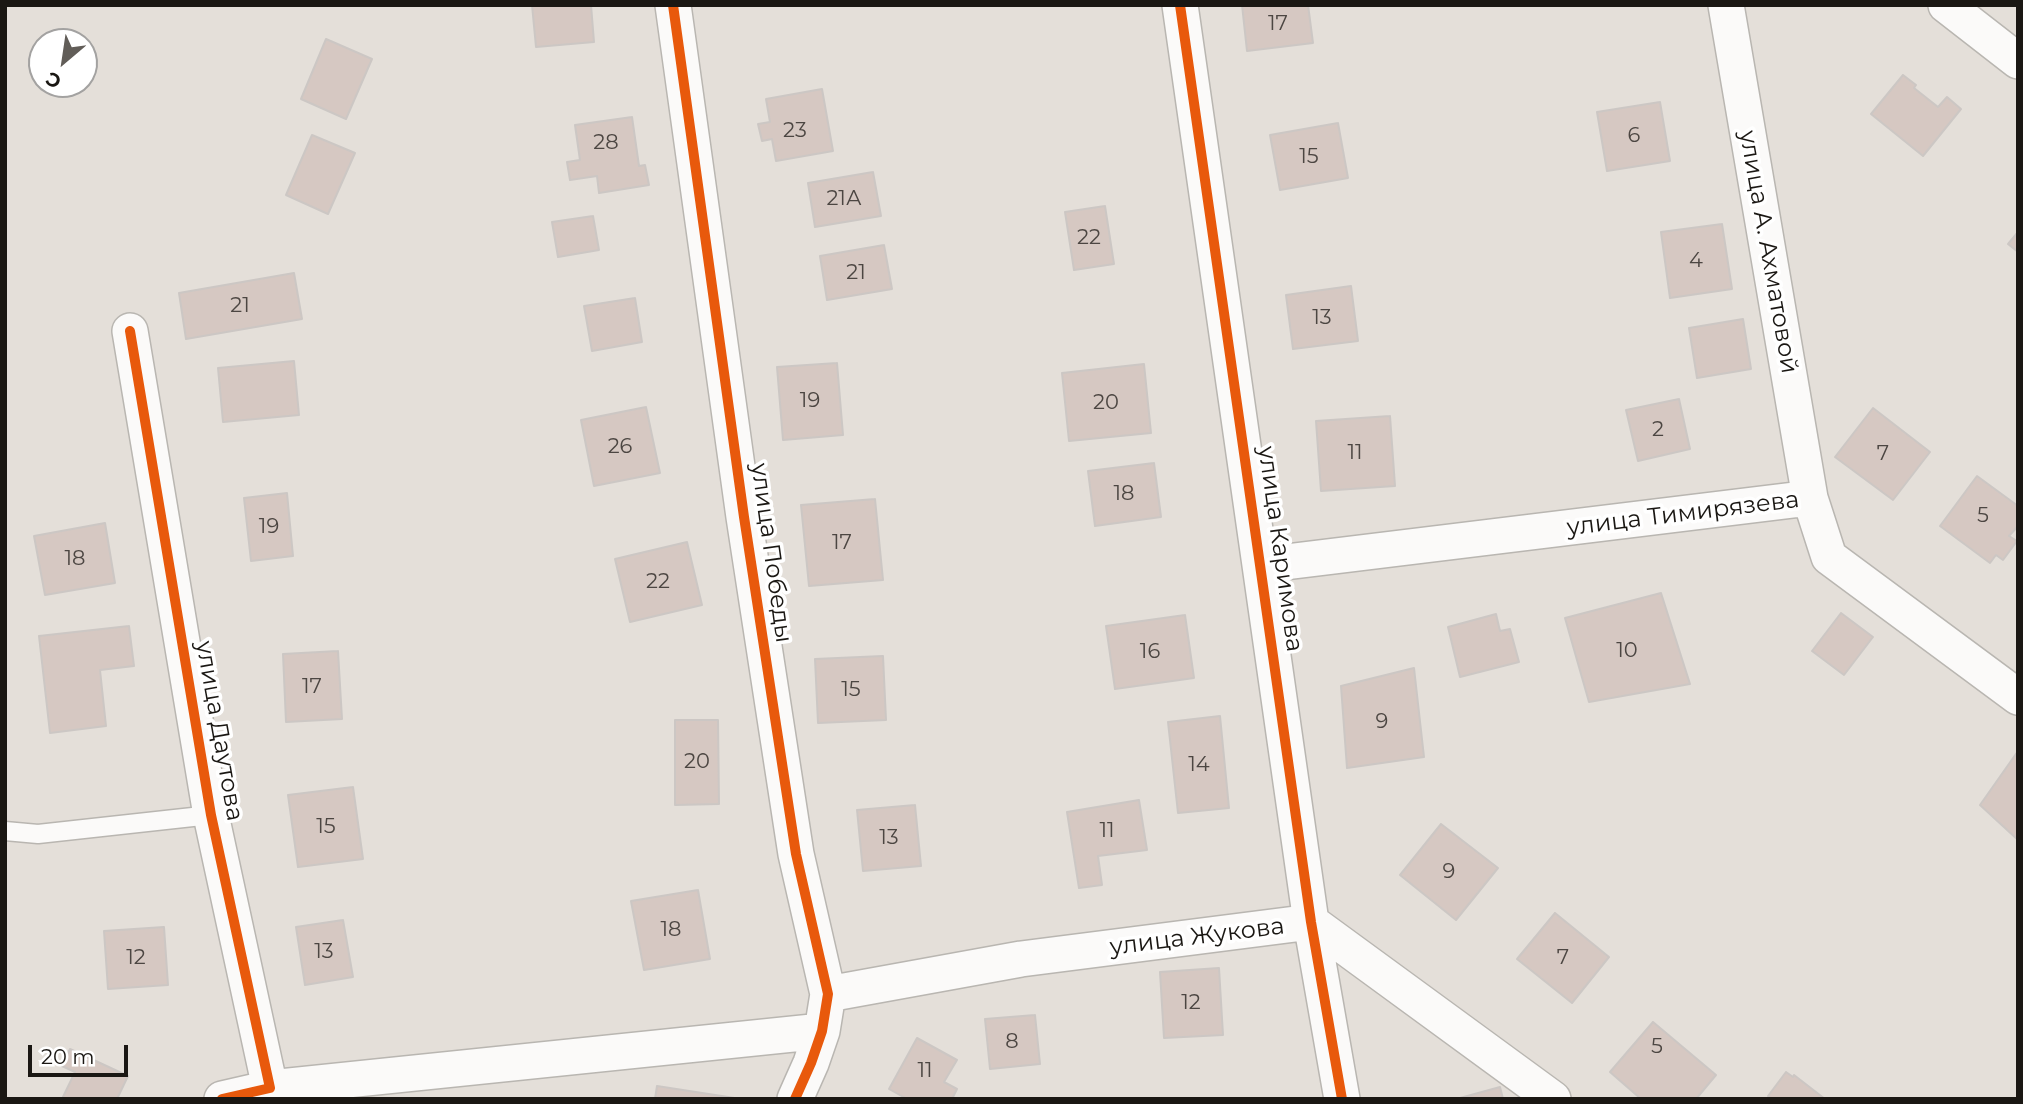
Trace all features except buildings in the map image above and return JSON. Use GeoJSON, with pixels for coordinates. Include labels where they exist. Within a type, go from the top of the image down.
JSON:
{"type":"FeatureCollection","features":[{"type":"Feature","properties":{"kind":"street","name":"улица Победы"},"geometry":{"type":"LineString","coordinates":[[673,5],[744,517],[796,854],[828,994],[822,1031],[795,1099]]}},
{"type":"Feature","properties":{"kind":"street","name":"улица Каримова"},"geometry":{"type":"LineString","coordinates":[[1180,5],[1311,922],[1342,1099]]}},
{"type":"Feature","properties":{"kind":"street","name":"улица А. Ахматовой"},"geometry":{"type":"LineString","coordinates":[[1726,5],[1810,498]]}},
{"type":"Feature","properties":{"kind":"street"},"geometry":{"type":"LineString","coordinates":[[1946,5],[2018,61]]}},
{"type":"Feature","properties":{"kind":"street","name":"улица Даутова"},"geometry":{"type":"LineString","coordinates":[[130,331],[211,815],[270,1088]]}},
{"type":"Feature","properties":{"kind":"street","name":"улица Тимирязева"},"geometry":{"type":"LineString","coordinates":[[1261,565],[1810,498],[1829,557],[2018,697]]}},
{"type":"Feature","properties":{"kind":"street","name":"улица Жукова"},"geometry":{"type":"LineString","coordinates":[[828,994],[1021,959],[1311,922],[1553,1099]]}},
{"type":"Feature","properties":{"kind":"street"},"geometry":{"type":"LineString","coordinates":[[222,1099],[270,1088],[822,1031]]}},
{"type":"Feature","properties":{"kind":"lane"},"geometry":{"type":"LineString","coordinates":[[5,831],[38,834],[211,815]]}},
{"type":"Feature","properties":{"kind":"cycle path"},"geometry":{"type":"LineString","coordinates":[[673,5],[744,517],[796,854],[828,994],[822,1031],[795,1099]]}},
{"type":"Feature","properties":{"kind":"cycle path"},"geometry":{"type":"LineString","coordinates":[[1180,5],[1311,922],[1342,1099]]}},
{"type":"Feature","properties":{"kind":"cycle path"},"geometry":{"type":"LineString","coordinates":[[130,331],[211,815],[270,1088],[222,1099]]}}]}
